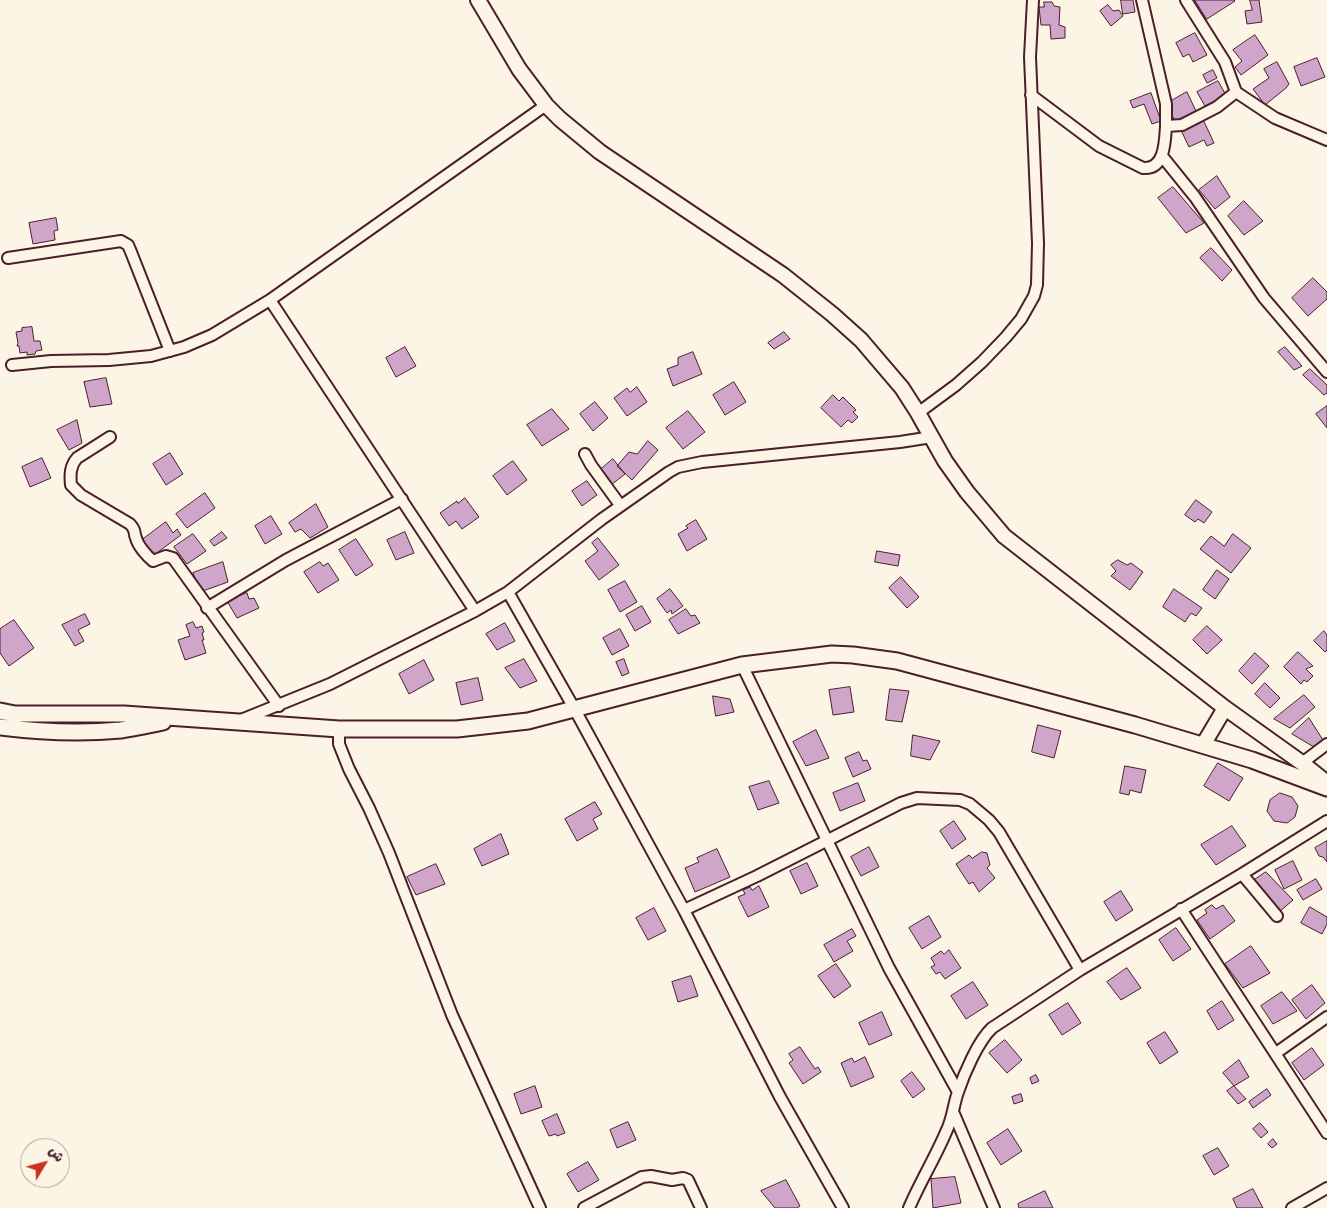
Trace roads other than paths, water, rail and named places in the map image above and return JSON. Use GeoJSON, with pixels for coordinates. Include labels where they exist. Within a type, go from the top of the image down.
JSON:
{"type":"FeatureCollection","features":[{"type":"Feature","properties":{"kind":"main road"},"geometry":{"type":"LineString","coordinates":[[0,711],[15,714],[124,714],[339,729],[457,729],[528,721],[742,665],[832,654],[897,660],[1203,745],[1252,760],[1327,788]]}},
{"type":"Feature","properties":{"kind":"main road"},"geometry":{"type":"LineString","coordinates":[[0,727],[42,732],[82,732],[122,730],[182,718]]}},
{"type":"Feature","properties":{"kind":"street"},"geometry":{"type":"LineString","coordinates":[[478,0],[519,69],[546,105],[560,120],[600,152],[783,275],[832,314],[873,354],[902,388],[967,492],[1004,536],[1225,708],[1327,782]]}},
{"type":"Feature","properties":{"kind":"street"},"geometry":{"type":"LineString","coordinates":[[918,413],[956,385],[982,362],[1021,319],[1034,296],[1037,285],[1038,244],[1030,57],[1033,0]]}},
{"type":"Feature","properties":{"kind":"street"},"geometry":{"type":"LineString","coordinates":[[1031,95],[1099,146],[1143,168],[1153,167],[1162,156],[1165,148],[1166,104],[1142,0]]}},
{"type":"Feature","properties":{"kind":"street"},"geometry":{"type":"LineString","coordinates":[[1186,0],[1225,62],[1236,92],[1275,118],[1327,140]]}},
{"type":"Feature","properties":{"kind":"street"},"geometry":{"type":"LineString","coordinates":[[1166,126],[1182,125],[1190,119],[1217,107],[1236,92]]}},
{"type":"Feature","properties":{"kind":"street"},"geometry":{"type":"LineString","coordinates":[[12,365],[151,356],[212,335],[270,300],[546,105]]}},
{"type":"Feature","properties":{"kind":"street"},"geometry":{"type":"LineString","coordinates":[[1162,156],[1200,204],[1264,298],[1327,372]]}},
{"type":"Feature","properties":{"kind":"street"},"geometry":{"type":"LineString","coordinates":[[8,258],[121,241],[128,245],[170,351]]}},
{"type":"Feature","properties":{"kind":"street"},"geometry":{"type":"LineString","coordinates":[[270,300],[475,611]]}},
{"type":"Feature","properties":{"kind":"street"},"geometry":{"type":"LineString","coordinates":[[1316,360],[1327,359]]}},
{"type":"Feature","properties":{"kind":"street"},"geometry":{"type":"LineString","coordinates":[[110,437],[77,458],[70,471],[71,485],[82,495],[130,524],[135,530],[135,538],[147,556],[153,560],[166,556],[173,558],[279,706]]}},
{"type":"Feature","properties":{"kind":"street"},"geometry":{"type":"LineString","coordinates":[[236,722],[330,684],[475,611],[508,592],[620,505],[678,467],[692,463],[900,442],[932,437]]}},
{"type":"Feature","properties":{"kind":"street"},"geometry":{"type":"LineString","coordinates":[[585,454],[590,465],[620,505]]}},
{"type":"Feature","properties":{"kind":"street"},"geometry":{"type":"LineString","coordinates":[[207,608],[286,560],[402,499]]}},
{"type":"Feature","properties":{"kind":"street"},"geometry":{"type":"LineString","coordinates":[[508,592],[574,708],[684,910],[780,1097],[843,1208]]}},
{"type":"Feature","properties":{"kind":"street"},"geometry":{"type":"LineString","coordinates":[[742,665],[889,968],[958,1092]]}},
{"type":"Feature","properties":{"kind":"street"},"geometry":{"type":"LineString","coordinates":[[1203,745],[1225,708]]}},
{"type":"Feature","properties":{"kind":"street"},"geometry":{"type":"LineString","coordinates":[[339,729],[339,744],[342,752],[389,853],[452,1015],[540,1208]]}},
{"type":"Feature","properties":{"kind":"street"},"geometry":{"type":"LineString","coordinates":[[1302,763],[1327,744]]}},
{"type":"Feature","properties":{"kind":"street"},"geometry":{"type":"LineString","coordinates":[[684,910],[901,803],[917,798],[960,800],[970,804],[998,832],[1080,970]]}},
{"type":"Feature","properties":{"kind":"street"},"geometry":{"type":"LineString","coordinates":[[909,1208],[954,1114],[958,1092],[982,1040],[988,1032],[998,1023],[1080,970],[1242,874],[1327,820]]}},
{"type":"Feature","properties":{"kind":"street"},"geometry":{"type":"LineString","coordinates":[[1242,874],[1277,916]]}},
{"type":"Feature","properties":{"kind":"street"},"geometry":{"type":"LineString","coordinates":[[1181,909],[1327,1133]]}},
{"type":"Feature","properties":{"kind":"street"},"geometry":{"type":"LineString","coordinates":[[1276,1053],[1327,1017]]}},
{"type":"Feature","properties":{"kind":"street"},"geometry":{"type":"LineString","coordinates":[[954,1114],[994,1208]]}},
{"type":"Feature","properties":{"kind":"street"},"geometry":{"type":"LineString","coordinates":[[584,1208],[645,1176],[672,1180],[683,1178],[688,1180],[701,1208]]}},
{"type":"Feature","properties":{"kind":"street"},"geometry":{"type":"LineString","coordinates":[[1292,1208],[1327,1188]]}}]}
